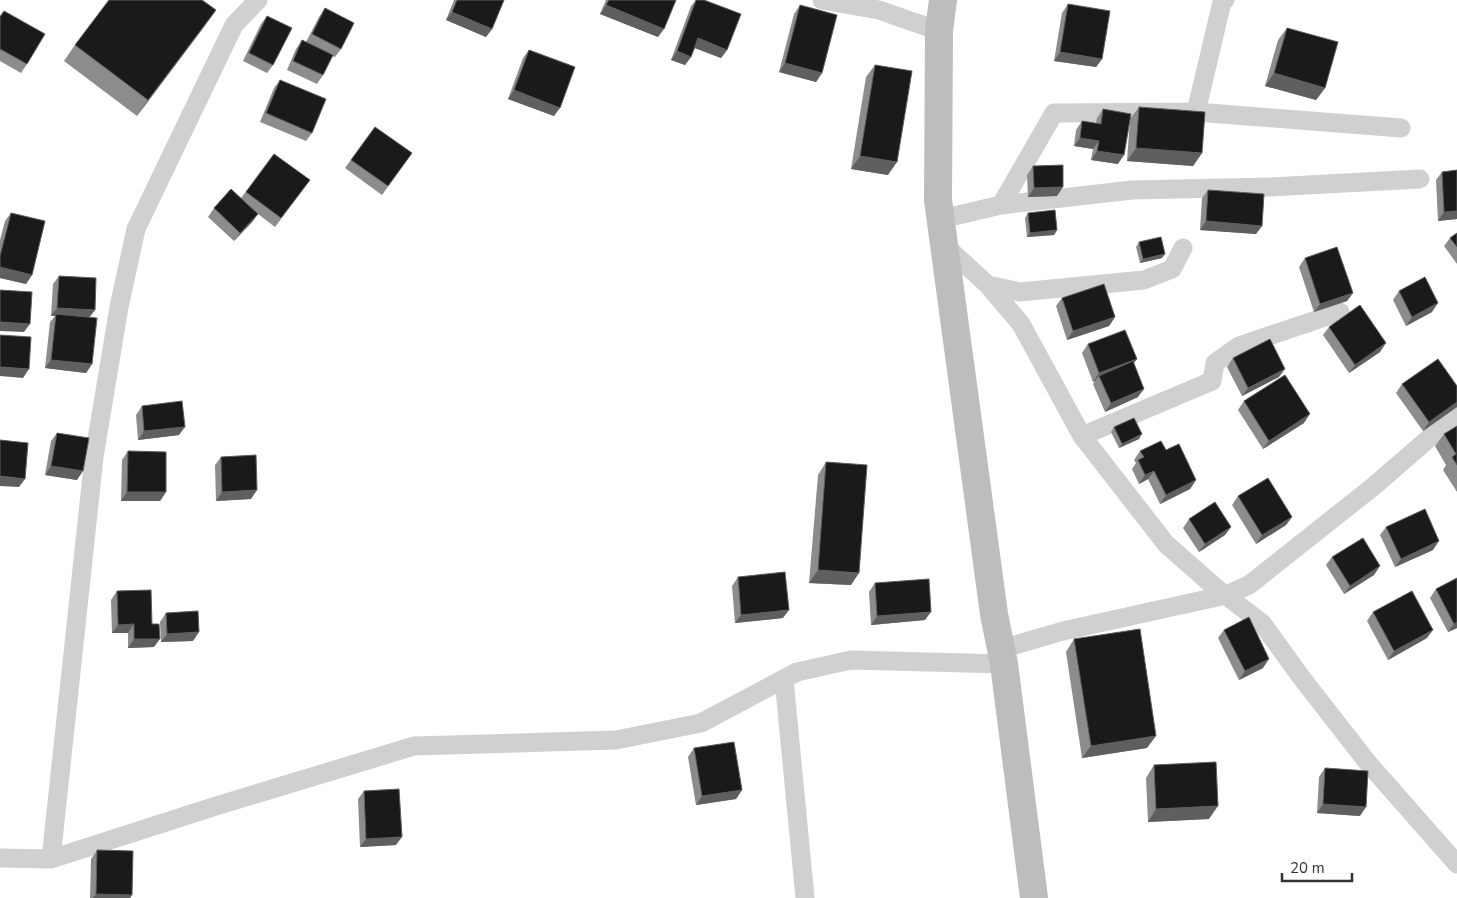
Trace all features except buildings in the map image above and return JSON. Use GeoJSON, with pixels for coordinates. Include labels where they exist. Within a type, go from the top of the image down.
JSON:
{"type":"FeatureCollection","features":[{"type":"Feature","properties":{"kind":"main road"},"geometry":{"type":"LineString","coordinates":[[943,0],[939,31],[938,200],[1034,898]]}},
{"type":"Feature","properties":{"kind":"street"},"geometry":{"type":"LineString","coordinates":[[51,859],[94,457],[119,307],[136,229],[234,25],[258,0]]}},
{"type":"Feature","properties":{"kind":"street"},"geometry":{"type":"LineString","coordinates":[[822,0],[877,5],[939,31]]}},
{"type":"Feature","properties":{"kind":"street"},"geometry":{"type":"LineString","coordinates":[[1196,112],[1222,2],[1225,0]]}},
{"type":"Feature","properties":{"kind":"street"},"geometry":{"type":"LineString","coordinates":[[1001,205],[1054,113],[1196,112],[1401,128]]}},
{"type":"Feature","properties":{"kind":"street"},"geometry":{"type":"LineString","coordinates":[[1420,179],[1270,187],[1132,190],[1001,205],[943,232],[1021,324],[1082,436],[1166,544],[1262,623],[1301,678],[1368,763],[1457,864]]}},
{"type":"Feature","properties":{"kind":"street"},"geometry":{"type":"LineString","coordinates":[[988,285],[1020,292],[1144,280],[1172,269],[1183,248]]}},
{"type":"Feature","properties":{"kind":"street"},"geometry":{"type":"LineString","coordinates":[[1082,436],[1212,381],[1215,363],[1239,346],[1340,312]]}},
{"type":"Feature","properties":{"kind":"street"},"geometry":{"type":"LineString","coordinates":[[0,858],[51,859],[216,806],[414,746],[616,740],[701,723],[797,672],[851,660],[1002,656],[1063,631],[1226,595],[1249,585],[1303,544],[1457,414]]}},
{"type":"Feature","properties":{"kind":"street"},"geometry":{"type":"LineString","coordinates":[[784,679],[805,898]]}}]}
